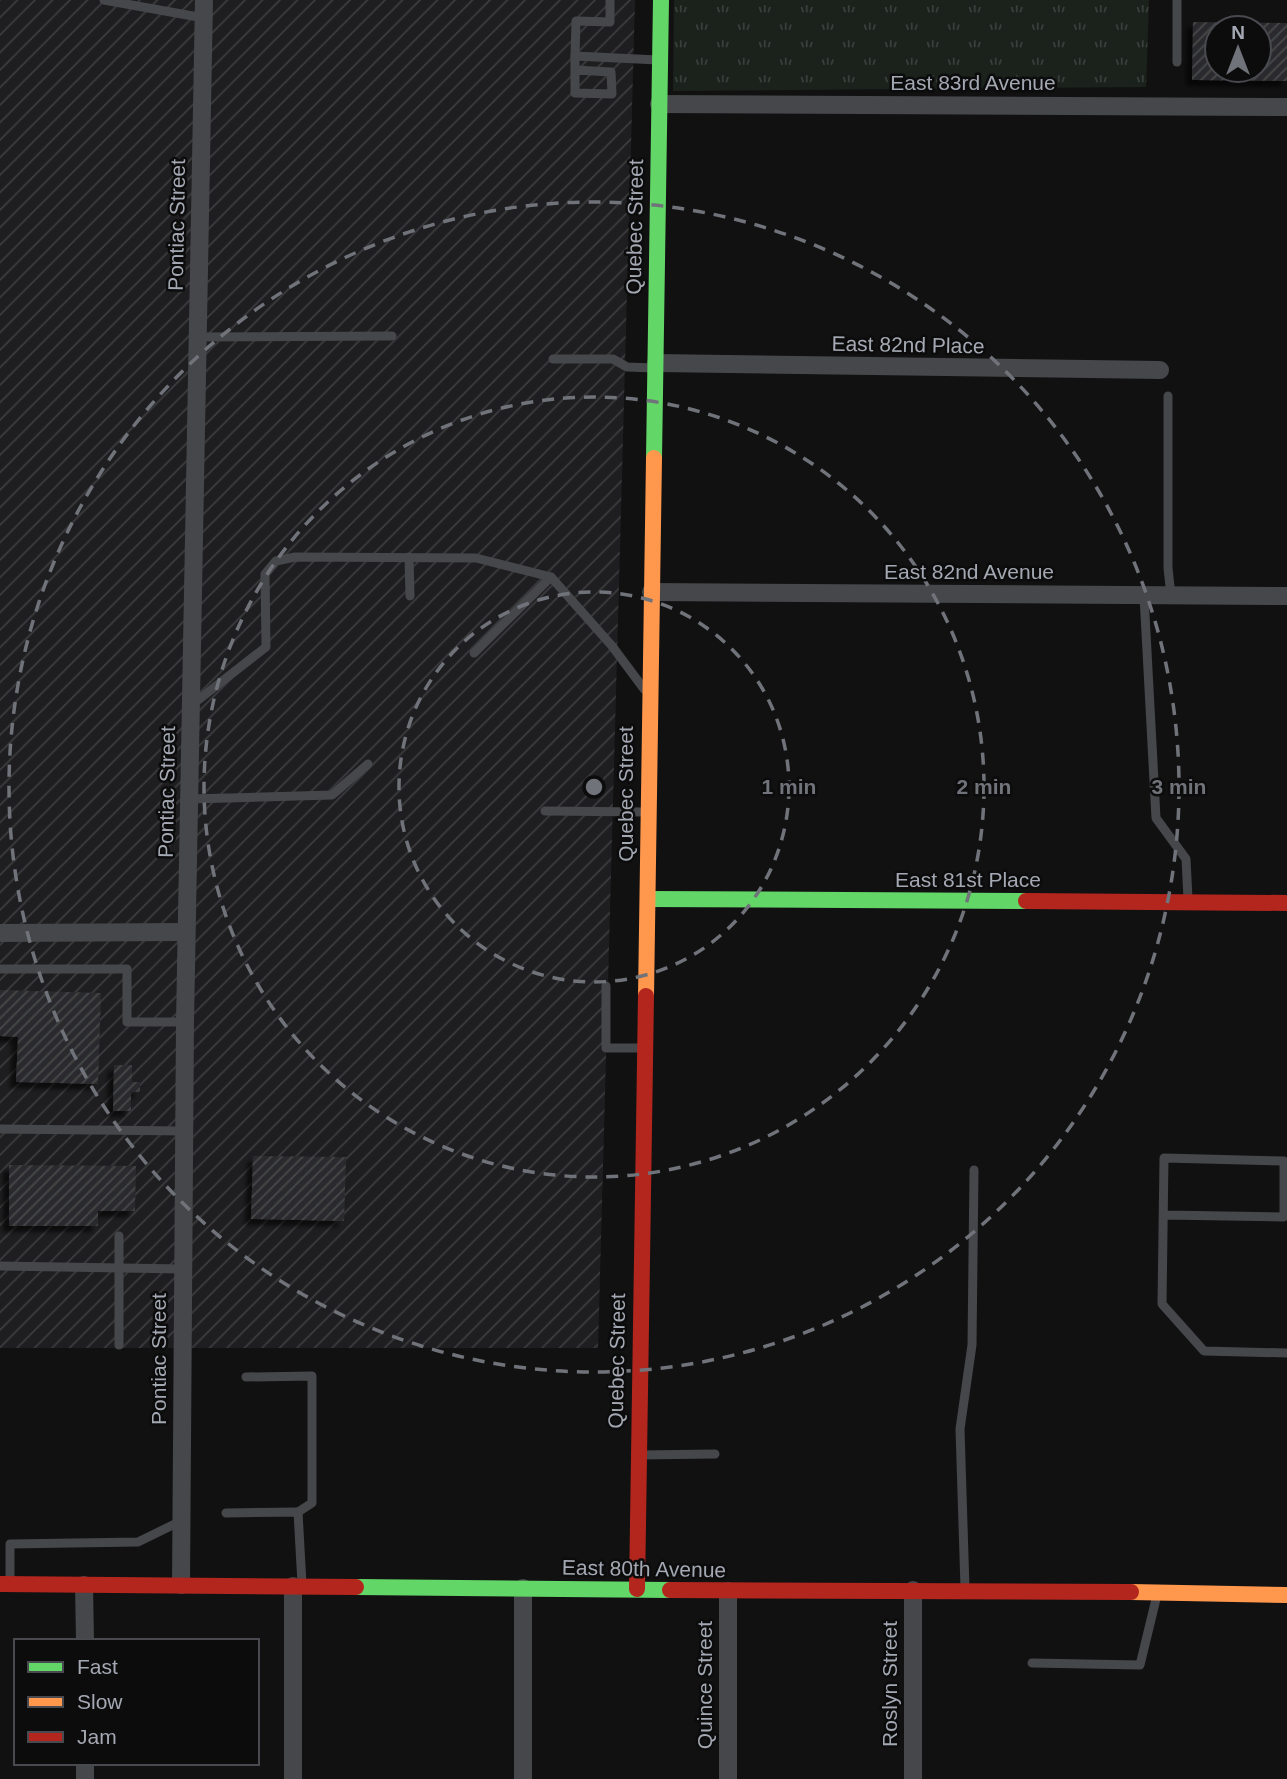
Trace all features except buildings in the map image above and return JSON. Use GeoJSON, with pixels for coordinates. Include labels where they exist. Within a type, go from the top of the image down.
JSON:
{"type":"FeatureCollection","features":[{"type":"Feature","properties":{"kind":"street","name":"Quebec Street"},"geometry":{"type":"LineString","coordinates":[[637,1589],[661,0]]}},
{"type":"Feature","properties":{"kind":"street","name":"Pontiac Street"},"geometry":{"type":"LineString","coordinates":[[181,1585],[186,932],[204,9]]}},
{"type":"Feature","properties":{"kind":"street","name":"East 83rd Avenue"},"geometry":{"type":"LineString","coordinates":[[659,104],[1287,107]]}},
{"type":"Feature","properties":{"kind":"street","name":"East 82nd Place"},"geometry":{"type":"LineString","coordinates":[[656,366],[1160,370]]}},
{"type":"Feature","properties":{"kind":"street","name":"East 82nd Avenue"},"geometry":{"type":"LineString","coordinates":[[651,592],[1287,596]]}},
{"type":"Feature","properties":{"kind":"street","name":"East 81st Place"},"geometry":{"type":"LineString","coordinates":[[649,899],[1287,903]]}},
{"type":"Feature","properties":{"kind":"street"},"geometry":{"type":"LineString","coordinates":[[0,933],[186,932]]}},
{"type":"Feature","properties":{"kind":"street","name":"East 80th Avenue"},"geometry":{"type":"LineString","coordinates":[[5,1584],[727,1591],[965,1590],[1287,1595]]}},
{"type":"Feature","properties":{"kind":"street"},"geometry":{"type":"LineString","coordinates":[[84,1584],[85,1639]]}},
{"type":"Feature","properties":{"kind":"street"},"geometry":{"type":"LineString","coordinates":[[293,1779],[297,1586]]}},
{"type":"Feature","properties":{"kind":"street"},"geometry":{"type":"LineString","coordinates":[[523,1588],[523,1779]]}},
{"type":"Feature","properties":{"kind":"street","name":"Roslyn Street"},"geometry":{"type":"LineString","coordinates":[[913,1590],[913,1779]]}},
{"type":"Feature","properties":{"kind":"street","name":"Quince Street"},"geometry":{"type":"LineString","coordinates":[[727,1591],[728,1779]]}},
{"type":"Feature","properties":{"kind":"lane"},"geometry":{"type":"LineString","coordinates":[[104,0],[204,9]]}},
{"type":"Feature","properties":{"kind":"lane"},"geometry":{"type":"LineString","coordinates":[[575,71],[611,72],[612,94],[575,93],[575,71],[575,56],[576,21],[610,22],[610,0]]}},
{"type":"Feature","properties":{"kind":"lane"},"geometry":{"type":"LineString","coordinates":[[1177,0],[1177,62]]}},
{"type":"Feature","properties":{"kind":"lane"},"geometry":{"type":"LineString","coordinates":[[575,56],[660,60]]}},
{"type":"Feature","properties":{"kind":"lane"},"geometry":{"type":"LineString","coordinates":[[198,337],[392,336]]}},
{"type":"Feature","properties":{"kind":"lane"},"geometry":{"type":"LineString","coordinates":[[553,359],[613,359],[627,367],[656,366]]}},
{"type":"Feature","properties":{"kind":"lane"},"geometry":{"type":"LineString","coordinates":[[1168,396],[1168,568],[1171,596]]}},
{"type":"Feature","properties":{"kind":"lane"},"geometry":{"type":"LineString","coordinates":[[191,705],[266,647],[265,574],[276,561],[295,557],[476,558],[551,577],[612,646],[650,698]]}},
{"type":"Feature","properties":{"kind":"lane"},"geometry":{"type":"LineString","coordinates":[[409,557],[410,596]]}},
{"type":"Feature","properties":{"kind":"lane"},"geometry":{"type":"LineString","coordinates":[[474,653],[551,577]]}},
{"type":"Feature","properties":{"kind":"lane"},"geometry":{"type":"LineString","coordinates":[[1144,596],[1156,818],[1186,859],[1188,903]]}},
{"type":"Feature","properties":{"kind":"lane"},"geometry":{"type":"LineString","coordinates":[[190,799],[332,795],[368,764]]}},
{"type":"Feature","properties":{"kind":"lane"},"geometry":{"type":"LineString","coordinates":[[545,811],[649,812]]}},
{"type":"Feature","properties":{"kind":"lane"},"geometry":{"type":"LineString","coordinates":[[0,969],[127,969],[127,1022],[185,1022]]}},
{"type":"Feature","properties":{"kind":"lane"},"geometry":{"type":"LineString","coordinates":[[606,986],[606,1048],[644,1048]]}},
{"type":"Feature","properties":{"kind":"lane"},"geometry":{"type":"LineString","coordinates":[[0,1129],[184,1131]]}},
{"type":"Feature","properties":{"kind":"lane"},"geometry":{"type":"LineString","coordinates":[[1164,1215],[1284,1217],[1284,1161],[1164,1158],[1162,1304],[1204,1350],[1287,1353]]}},
{"type":"Feature","properties":{"kind":"lane"},"geometry":{"type":"LineString","coordinates":[[965,1590],[960,1429],[972,1345],[974,1170]]}},
{"type":"Feature","properties":{"kind":"lane"},"geometry":{"type":"LineString","coordinates":[[119,1236],[120,1345]]}},
{"type":"Feature","properties":{"kind":"lane"},"geometry":{"type":"LineString","coordinates":[[0,1266],[183,1269]]}},
{"type":"Feature","properties":{"kind":"lane"},"geometry":{"type":"LineString","coordinates":[[226,1513],[298,1512],[312,1503],[312,1376],[246,1377]]}},
{"type":"Feature","properties":{"kind":"lane"},"geometry":{"type":"LineString","coordinates":[[639,1455],[715,1454]]}},
{"type":"Feature","properties":{"kind":"lane"},"geometry":{"type":"LineString","coordinates":[[297,1586],[298,1512]]}},
{"type":"Feature","properties":{"kind":"lane"},"geometry":{"type":"LineString","coordinates":[[5,1584],[10,1545],[138,1542],[181,1521]]}},
{"type":"Feature","properties":{"kind":"lane"},"geometry":{"type":"LineString","coordinates":[[1032,1663],[1140,1665],[1157,1593]]}},
{"type":"Feature","properties":{"kind":"shaded area"},"geometry":{"type":"Polygon","coordinates":[[[0,0],[635,0],[598,1348],[0,1348],[0,0]]]}},
{"type":"Feature","properties":{"kind":"green space"},"geometry":{"type":"Polygon","coordinates":[[[674,0],[1149,0],[1146,87],[673,91],[674,0]]]}},
{"type":"Feature","properties":{"kind":"traffic: fast"},"geometry":{"type":"LineString","coordinates":[[654,458],[661,0]]}},
{"type":"Feature","properties":{"kind":"traffic: fast"},"geometry":{"type":"LineString","coordinates":[[648,899],[1026,901]]}},
{"type":"Feature","properties":{"kind":"traffic: fast"},"geometry":{"type":"LineString","coordinates":[[356,1587],[670,1590]]}},
{"type":"Feature","properties":{"kind":"traffic: slow"},"geometry":{"type":"LineString","coordinates":[[646,996],[654,458]]}},
{"type":"Feature","properties":{"kind":"traffic: slow"},"geometry":{"type":"LineString","coordinates":[[1131,1592],[1287,1595]]}},
{"type":"Feature","properties":{"kind":"traffic: jam"},"geometry":{"type":"LineString","coordinates":[[1026,901],[1287,903]]}},
{"type":"Feature","properties":{"kind":"traffic: jam"},"geometry":{"type":"LineString","coordinates":[[637,1589],[646,996]]}},
{"type":"Feature","properties":{"kind":"traffic: jam"},"geometry":{"type":"LineString","coordinates":[[0,1584],[356,1587]]}},
{"type":"Feature","properties":{"kind":"traffic: jam"},"geometry":{"type":"LineString","coordinates":[[670,1590],[1131,1592]]}}]}
